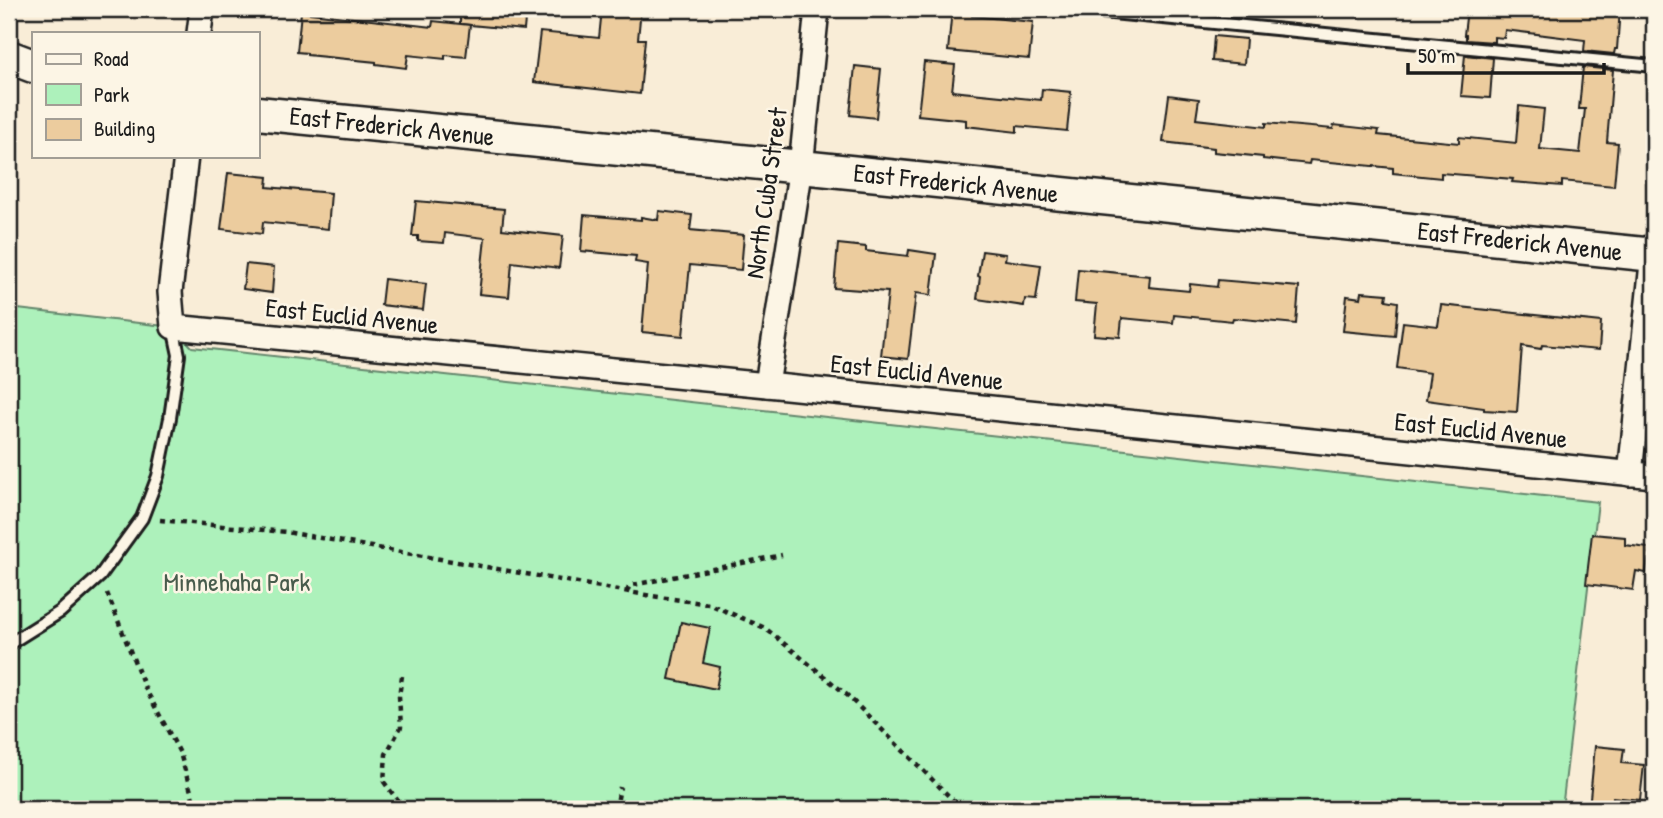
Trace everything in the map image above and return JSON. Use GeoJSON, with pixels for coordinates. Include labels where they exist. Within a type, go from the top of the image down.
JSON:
{"type":"FeatureCollection","features":[{"type":"Feature","properties":{"kind":"main road"},"geometry":{"type":"LineString","coordinates":[[9,57],[32,66]]}},
{"type":"Feature","properties":{"kind":"main road","name":"East Frederick Avenue"},"geometry":{"type":"LineString","coordinates":[[259,113],[1654,251]]}},
{"type":"Feature","properties":{"kind":"street"},"geometry":{"type":"LineString","coordinates":[[199,32],[202,9]]}},
{"type":"Feature","properties":{"kind":"street","name":"North Cuba Street"},"geometry":{"type":"LineString","coordinates":[[767,385],[801,167],[817,9]]}},
{"type":"Feature","properties":{"kind":"street"},"geometry":{"type":"LineString","coordinates":[[173,327],[170,292],[186,158]]}},
{"type":"Feature","properties":{"kind":"street"},"geometry":{"type":"LineString","coordinates":[[1630,474],[1654,251]]}},
{"type":"Feature","properties":{"kind":"street","name":"East Euclid Avenue"},"geometry":{"type":"LineString","coordinates":[[173,327],[1654,476]]}},
{"type":"Feature","properties":{"kind":"lane"},"geometry":{"type":"LineString","coordinates":[[1071,9],[1654,66]]}},
{"type":"Feature","properties":{"kind":"lane"},"geometry":{"type":"LineString","coordinates":[[9,643],[60,612],[100,576],[142,518],[158,476],[170,418],[179,355],[173,327]]}},
{"type":"Feature","properties":{"kind":"path"},"geometry":{"type":"LineString","coordinates":[[142,518],[286,532],[709,604],[765,628],[847,695],[962,809]]}},
{"type":"Feature","properties":{"kind":"path"},"geometry":{"type":"LineString","coordinates":[[627,592],[633,585],[782,555]]}},
{"type":"Feature","properties":{"kind":"path"},"geometry":{"type":"LineString","coordinates":[[100,576],[145,688],[180,754],[196,809]]}},
{"type":"Feature","properties":{"kind":"path"},"geometry":{"type":"LineString","coordinates":[[402,676],[399,696],[401,727],[386,754],[384,782],[404,809]]}},
{"type":"Feature","properties":{"kind":"path"},"geometry":{"type":"LineString","coordinates":[[616,809],[620,788]]}},
{"type":"Feature","properties":{"kind":"green space","name":"Minnehaha Park"},"geometry":{"type":"Polygon","coordinates":[[[9,308],[173,327],[192,347],[1598,502],[1562,809],[9,809],[9,308]]]}},
{"type":"Feature","properties":{"kind":"building"},"geometry":{"type":"Polygon","coordinates":[[[460,9],[526,9],[524,30],[460,24],[460,9]]]}},
{"type":"Feature","properties":{"kind":"building"},"geometry":{"type":"Polygon","coordinates":[[[602,9],[641,9],[638,39],[645,39],[640,94],[534,82],[540,32],[599,38],[602,9]]]}},
{"type":"Feature","properties":{"kind":"building"},"geometry":{"type":"Polygon","coordinates":[[[952,9],[972,9],[972,16],[1033,22],[1029,59],[948,51],[952,9]]]}},
{"type":"Feature","properties":{"kind":"building"},"geometry":{"type":"Polygon","coordinates":[[[1467,9],[1620,9],[1617,49],[1614,54],[1584,51],[1585,40],[1505,30],[1504,38],[1494,37],[1494,42],[1466,40],[1464,35],[1467,9]]]}},
{"type":"Feature","properties":{"kind":"building"},"geometry":{"type":"Polygon","coordinates":[[[301,12],[432,27],[433,21],[470,25],[466,57],[445,55],[445,59],[408,55],[406,68],[307,55],[297,52],[301,12]]]}},
{"type":"Feature","properties":{"kind":"building"},"geometry":{"type":"Polygon","coordinates":[[[1214,36],[1246,39],[1244,64],[1212,61],[1214,36]]]}},
{"type":"Feature","properties":{"kind":"building"},"geometry":{"type":"Polygon","coordinates":[[[1465,55],[1493,58],[1490,98],[1461,96],[1465,55]]]}},
{"type":"Feature","properties":{"kind":"building"},"geometry":{"type":"Polygon","coordinates":[[[924,62],[955,65],[952,91],[1041,100],[1042,89],[1071,92],[1067,131],[1017,126],[1017,132],[966,126],[966,120],[918,115],[924,62]]]}},
{"type":"Feature","properties":{"kind":"building"},"geometry":{"type":"Polygon","coordinates":[[[855,66],[881,69],[876,118],[850,115],[855,66]]]}},
{"type":"Feature","properties":{"kind":"building"},"geometry":{"type":"Polygon","coordinates":[[[1583,67],[1613,70],[1607,142],[1618,143],[1614,186],[1562,181],[1562,186],[1441,173],[1441,178],[1393,173],[1393,168],[1310,160],[1309,164],[1263,159],[1214,152],[1214,148],[1163,142],[1169,95],[1199,99],[1196,119],[1266,127],[1266,123],[1333,129],[1334,125],[1379,130],[1378,135],[1459,143],[1459,137],[1516,143],[1519,106],[1544,109],[1540,149],[1580,153],[1585,109],[1579,109],[1583,67]]]}},
{"type":"Feature","properties":{"kind":"building"},"geometry":{"type":"Polygon","coordinates":[[[228,173],[268,177],[267,187],[331,193],[328,229],[263,222],[262,234],[221,229],[228,173]]]}},
{"type":"Feature","properties":{"kind":"building"},"geometry":{"type":"Polygon","coordinates":[[[416,201],[504,209],[502,229],[563,236],[559,268],[512,262],[509,297],[479,294],[485,238],[445,233],[444,243],[418,241],[418,236],[412,236],[416,201]]]}},
{"type":"Feature","properties":{"kind":"building"},"geometry":{"type":"Polygon","coordinates":[[[659,211],[692,215],[690,230],[744,235],[741,270],[690,265],[683,336],[642,332],[648,264],[635,262],[636,256],[581,251],[584,215],[658,220],[659,211]]]}},
{"type":"Feature","properties":{"kind":"building"},"geometry":{"type":"Polygon","coordinates":[[[838,244],[866,247],[866,251],[908,256],[909,250],[936,254],[931,295],[916,293],[908,359],[881,356],[888,292],[834,288],[838,244]]]}},
{"type":"Feature","properties":{"kind":"building"},"geometry":{"type":"Polygon","coordinates":[[[982,251],[1006,254],[1005,260],[1041,265],[1036,300],[1025,299],[1024,306],[977,299],[982,251]]]}},
{"type":"Feature","properties":{"kind":"building"},"geometry":{"type":"Polygon","coordinates":[[[246,264],[274,267],[272,293],[243,289],[246,264]]]}},
{"type":"Feature","properties":{"kind":"building"},"geometry":{"type":"Polygon","coordinates":[[[1078,269],[1150,276],[1149,287],[1189,291],[1190,284],[1217,287],[1218,280],[1299,287],[1296,324],[1174,315],[1173,323],[1122,318],[1120,337],[1094,335],[1097,304],[1075,302],[1078,269]]]}},
{"type":"Feature","properties":{"kind":"building"},"geometry":{"type":"Polygon","coordinates":[[[384,279],[426,284],[423,310],[381,305],[384,279]]]}},
{"type":"Feature","properties":{"kind":"building"},"geometry":{"type":"Polygon","coordinates":[[[1362,292],[1387,294],[1386,300],[1398,302],[1395,336],[1343,331],[1347,296],[1361,298],[1362,292]]]}},
{"type":"Feature","properties":{"kind":"building"},"geometry":{"type":"Polygon","coordinates":[[[1441,305],[1601,322],[1599,350],[1522,346],[1517,412],[1484,410],[1426,400],[1430,373],[1397,368],[1403,322],[1438,326],[1441,305]]]}},
{"type":"Feature","properties":{"kind":"building"},"geometry":{"type":"Polygon","coordinates":[[[1592,534],[1625,537],[1625,545],[1649,548],[1646,573],[1636,571],[1633,590],[1586,584],[1592,534]]]}},
{"type":"Feature","properties":{"kind":"building"},"geometry":{"type":"Polygon","coordinates":[[[681,622],[710,628],[703,663],[720,667],[716,689],[669,679],[681,622]]]}},
{"type":"Feature","properties":{"kind":"building"},"geometry":{"type":"Polygon","coordinates":[[[1595,746],[1624,749],[1622,763],[1644,765],[1640,800],[1613,797],[1612,809],[1589,809],[1595,746]]]}}]}
